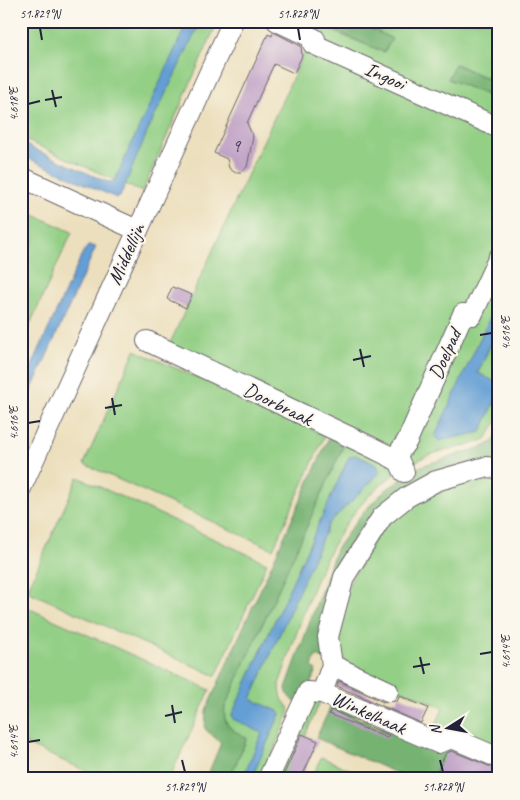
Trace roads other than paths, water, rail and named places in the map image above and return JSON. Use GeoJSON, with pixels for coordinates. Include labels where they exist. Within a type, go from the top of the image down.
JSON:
{"type":"FeatureCollection","features":[{"type":"Feature","properties":{"kind":"street","name":"Middellijn"},"geometry":{"type":"LineString","coordinates":[[21,488],[233,21]]}},
{"type":"Feature","properties":{"kind":"street","name":"Ingooi"},"geometry":{"type":"LineString","coordinates":[[277,21],[315,39],[313,44],[499,128]]}},
{"type":"Feature","properties":{"kind":"street"},"geometry":{"type":"LineString","coordinates":[[21,178],[137,230]]}},
{"type":"Feature","properties":{"kind":"street","name":"Doelpad"},"geometry":{"type":"LineString","coordinates":[[399,466],[406,441],[463,314],[472,315],[499,257]]}},
{"type":"Feature","properties":{"kind":"street","name":"Doorbraak"},"geometry":{"type":"LineString","coordinates":[[147,341],[399,466]]}},
{"type":"Feature","properties":{"kind":"street","name":"Winkelhaak"},"geometry":{"type":"LineString","coordinates":[[322,692],[332,665],[328,637],[344,578],[382,517],[407,497],[436,481],[485,467],[499,468]]}},
{"type":"Feature","properties":{"kind":"street","name":"Winkelhaak"},"geometry":{"type":"LineString","coordinates":[[332,665],[388,691]]}},
{"type":"Feature","properties":{"kind":"street","name":"Winkelhaak"},"geometry":{"type":"LineString","coordinates":[[268,779],[308,692],[322,692],[438,744],[452,738],[499,758]]}},
{"type":"Feature","properties":{"kind":"water"},"geometry":{"type":"Polygon","coordinates":[[[188,21],[201,21],[149,128],[120,197],[116,198],[21,155],[21,143],[105,181],[115,180],[188,21]]]}},
{"type":"Feature","properties":{"kind":"water"},"geometry":{"type":"Polygon","coordinates":[[[89,245],[96,247],[21,413],[21,390],[83,252],[89,245]]]}},
{"type":"Feature","properties":{"kind":"water"},"geometry":{"type":"Polygon","coordinates":[[[499,298],[499,325],[478,373],[499,384],[499,398],[496,399],[481,432],[439,441],[435,436],[499,298]]]}},
{"type":"Feature","properties":{"kind":"water"},"geometry":{"type":"Polygon","coordinates":[[[355,455],[377,465],[380,473],[329,523],[251,699],[280,712],[280,714],[251,779],[242,779],[262,733],[233,719],[232,715],[349,457],[355,455]]]}}]}
